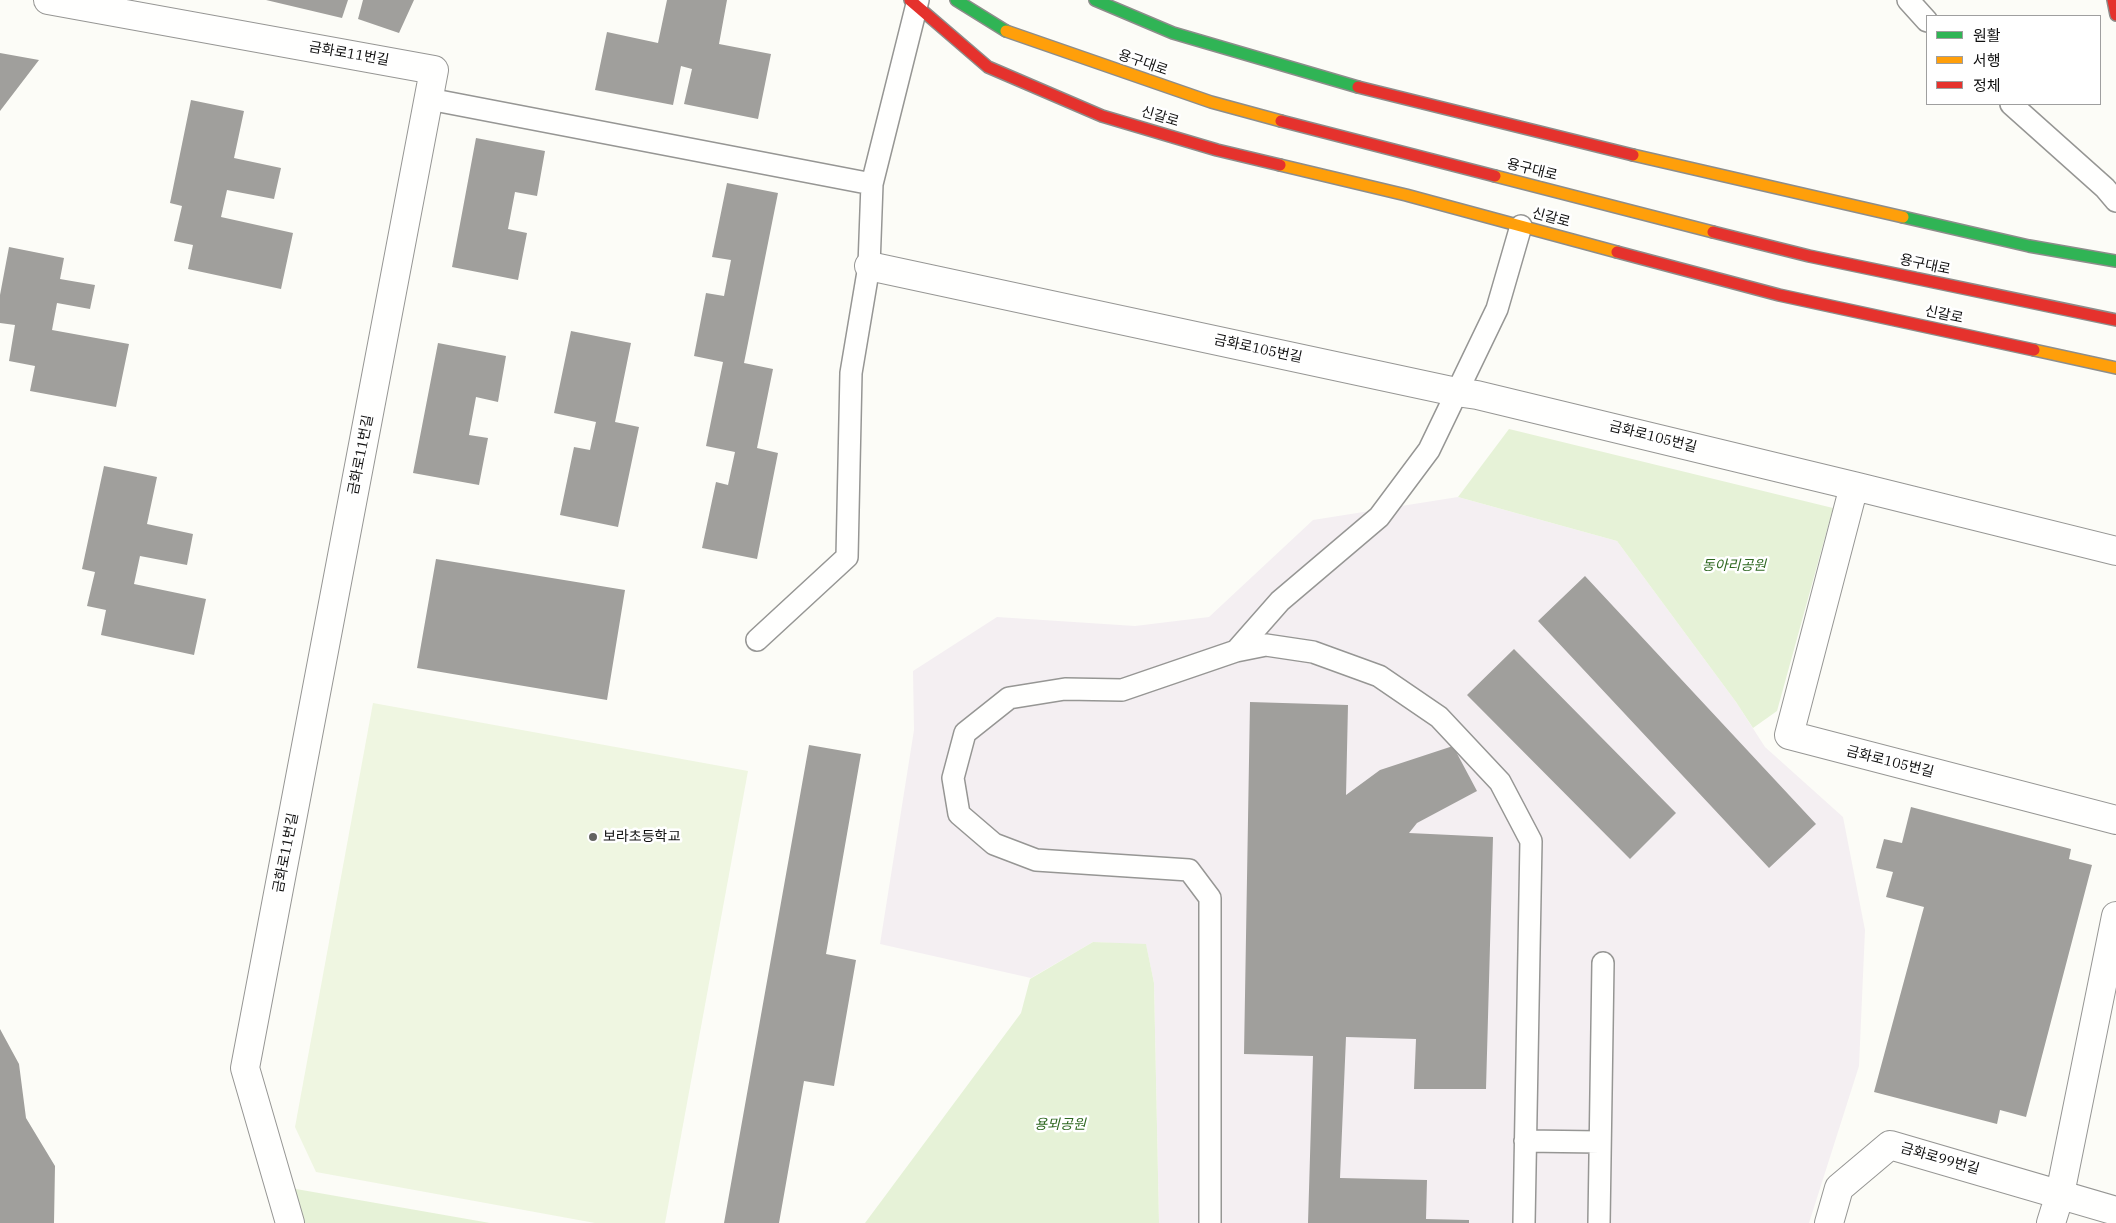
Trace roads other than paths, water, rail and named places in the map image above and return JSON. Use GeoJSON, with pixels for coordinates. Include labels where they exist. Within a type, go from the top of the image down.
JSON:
{"type":"FeatureCollection","features":[{"type":"Feature","properties":{"kind":"main road","name":"용구대로"},"geometry":{"type":"LineString","coordinates":[[956,0],[1006,31],[1211,102],[1809,256],[2116,320]]}},
{"type":"Feature","properties":{"kind":"main road"},"geometry":{"type":"LineString","coordinates":[[1095,0],[1173,33],[1327,79],[1599,148],[2030,246],[2116,261]]}},
{"type":"Feature","properties":{"kind":"main road"},"geometry":{"type":"LineString","coordinates":[[2113,0],[2116,15]]}},
{"type":"Feature","properties":{"kind":"main road","name":"신갈로"},"geometry":{"type":"LineString","coordinates":[[915,2],[988,68],[1102,116],[1217,150],[1406,195],[1779,295],[2116,368]]}},
{"type":"Feature","properties":{"kind":"street","name":"금화로11번길"},"geometry":{"type":"LineString","coordinates":[[48,0],[434,70],[245,1068],[290,1223]]}},
{"type":"Feature","properties":{"kind":"street","name":"금화로105번길"},"geometry":{"type":"LineString","coordinates":[[869,266],[1477,395],[1854,486],[1789,735],[2116,820]]}},
{"type":"Feature","properties":{"kind":"street"},"geometry":{"type":"LineString","coordinates":[[1854,486],[2116,551]]}},
{"type":"Feature","properties":{"kind":"street"},"geometry":{"type":"LineString","coordinates":[[2051,1223],[2060,1194],[2116,916]]}},
{"type":"Feature","properties":{"kind":"street","name":"금화로99번길"},"geometry":{"type":"LineString","coordinates":[[1829,1223],[1838,1188],[1890,1145],[2116,1211]]}},
{"type":"Feature","properties":{"kind":"lane"},"geometry":{"type":"LineString","coordinates":[[1908,0],[1926,20]]}},
{"type":"Feature","properties":{"kind":"lane"},"geometry":{"type":"LineString","coordinates":[[757,640],[847,557],[851,373],[869,266],[872,184],[915,2]]}},
{"type":"Feature","properties":{"kind":"lane"},"geometry":{"type":"LineString","coordinates":[[429,99],[872,184]]}},
{"type":"Feature","properties":{"kind":"lane"},"geometry":{"type":"LineString","coordinates":[[2012,105],[2116,201]]}},
{"type":"Feature","properties":{"kind":"lane"},"geometry":{"type":"LineString","coordinates":[[1236,650],[1280,601],[1379,517],[1429,450],[1497,309],[1521,226]]}},
{"type":"Feature","properties":{"kind":"lane"},"geometry":{"type":"LineString","coordinates":[[1210,1223],[1210,898],[1189,870],[1036,860],[994,844],[959,814],[952,778],[965,733],[1009,698],[1065,689],[1122,690],[1236,650],[1266,645],[1313,652],[1379,676],[1439,717],[1500,782],[1531,841],[1524,1223]]}},
{"type":"Feature","properties":{"kind":"lane"},"geometry":{"type":"LineString","coordinates":[[1598,1223],[1603,963]]}},
{"type":"Feature","properties":{"kind":"lane"},"geometry":{"type":"LineString","coordinates":[[1525,1141],[1600,1142]]}},
{"type":"Feature","properties":{"kind":"place","name":"보라초등학교"},"geometry":{"type":"Point","coordinates":[593,837]}},
{"type":"Feature","properties":{"kind":"park label","name":"동아리공원"},"geometry":{"type":"Point","coordinates":[1734,566]}},
{"type":"Feature","properties":{"kind":"park label","name":"용뫼공원"},"geometry":{"type":"Point","coordinates":[1060,1125]}}]}
